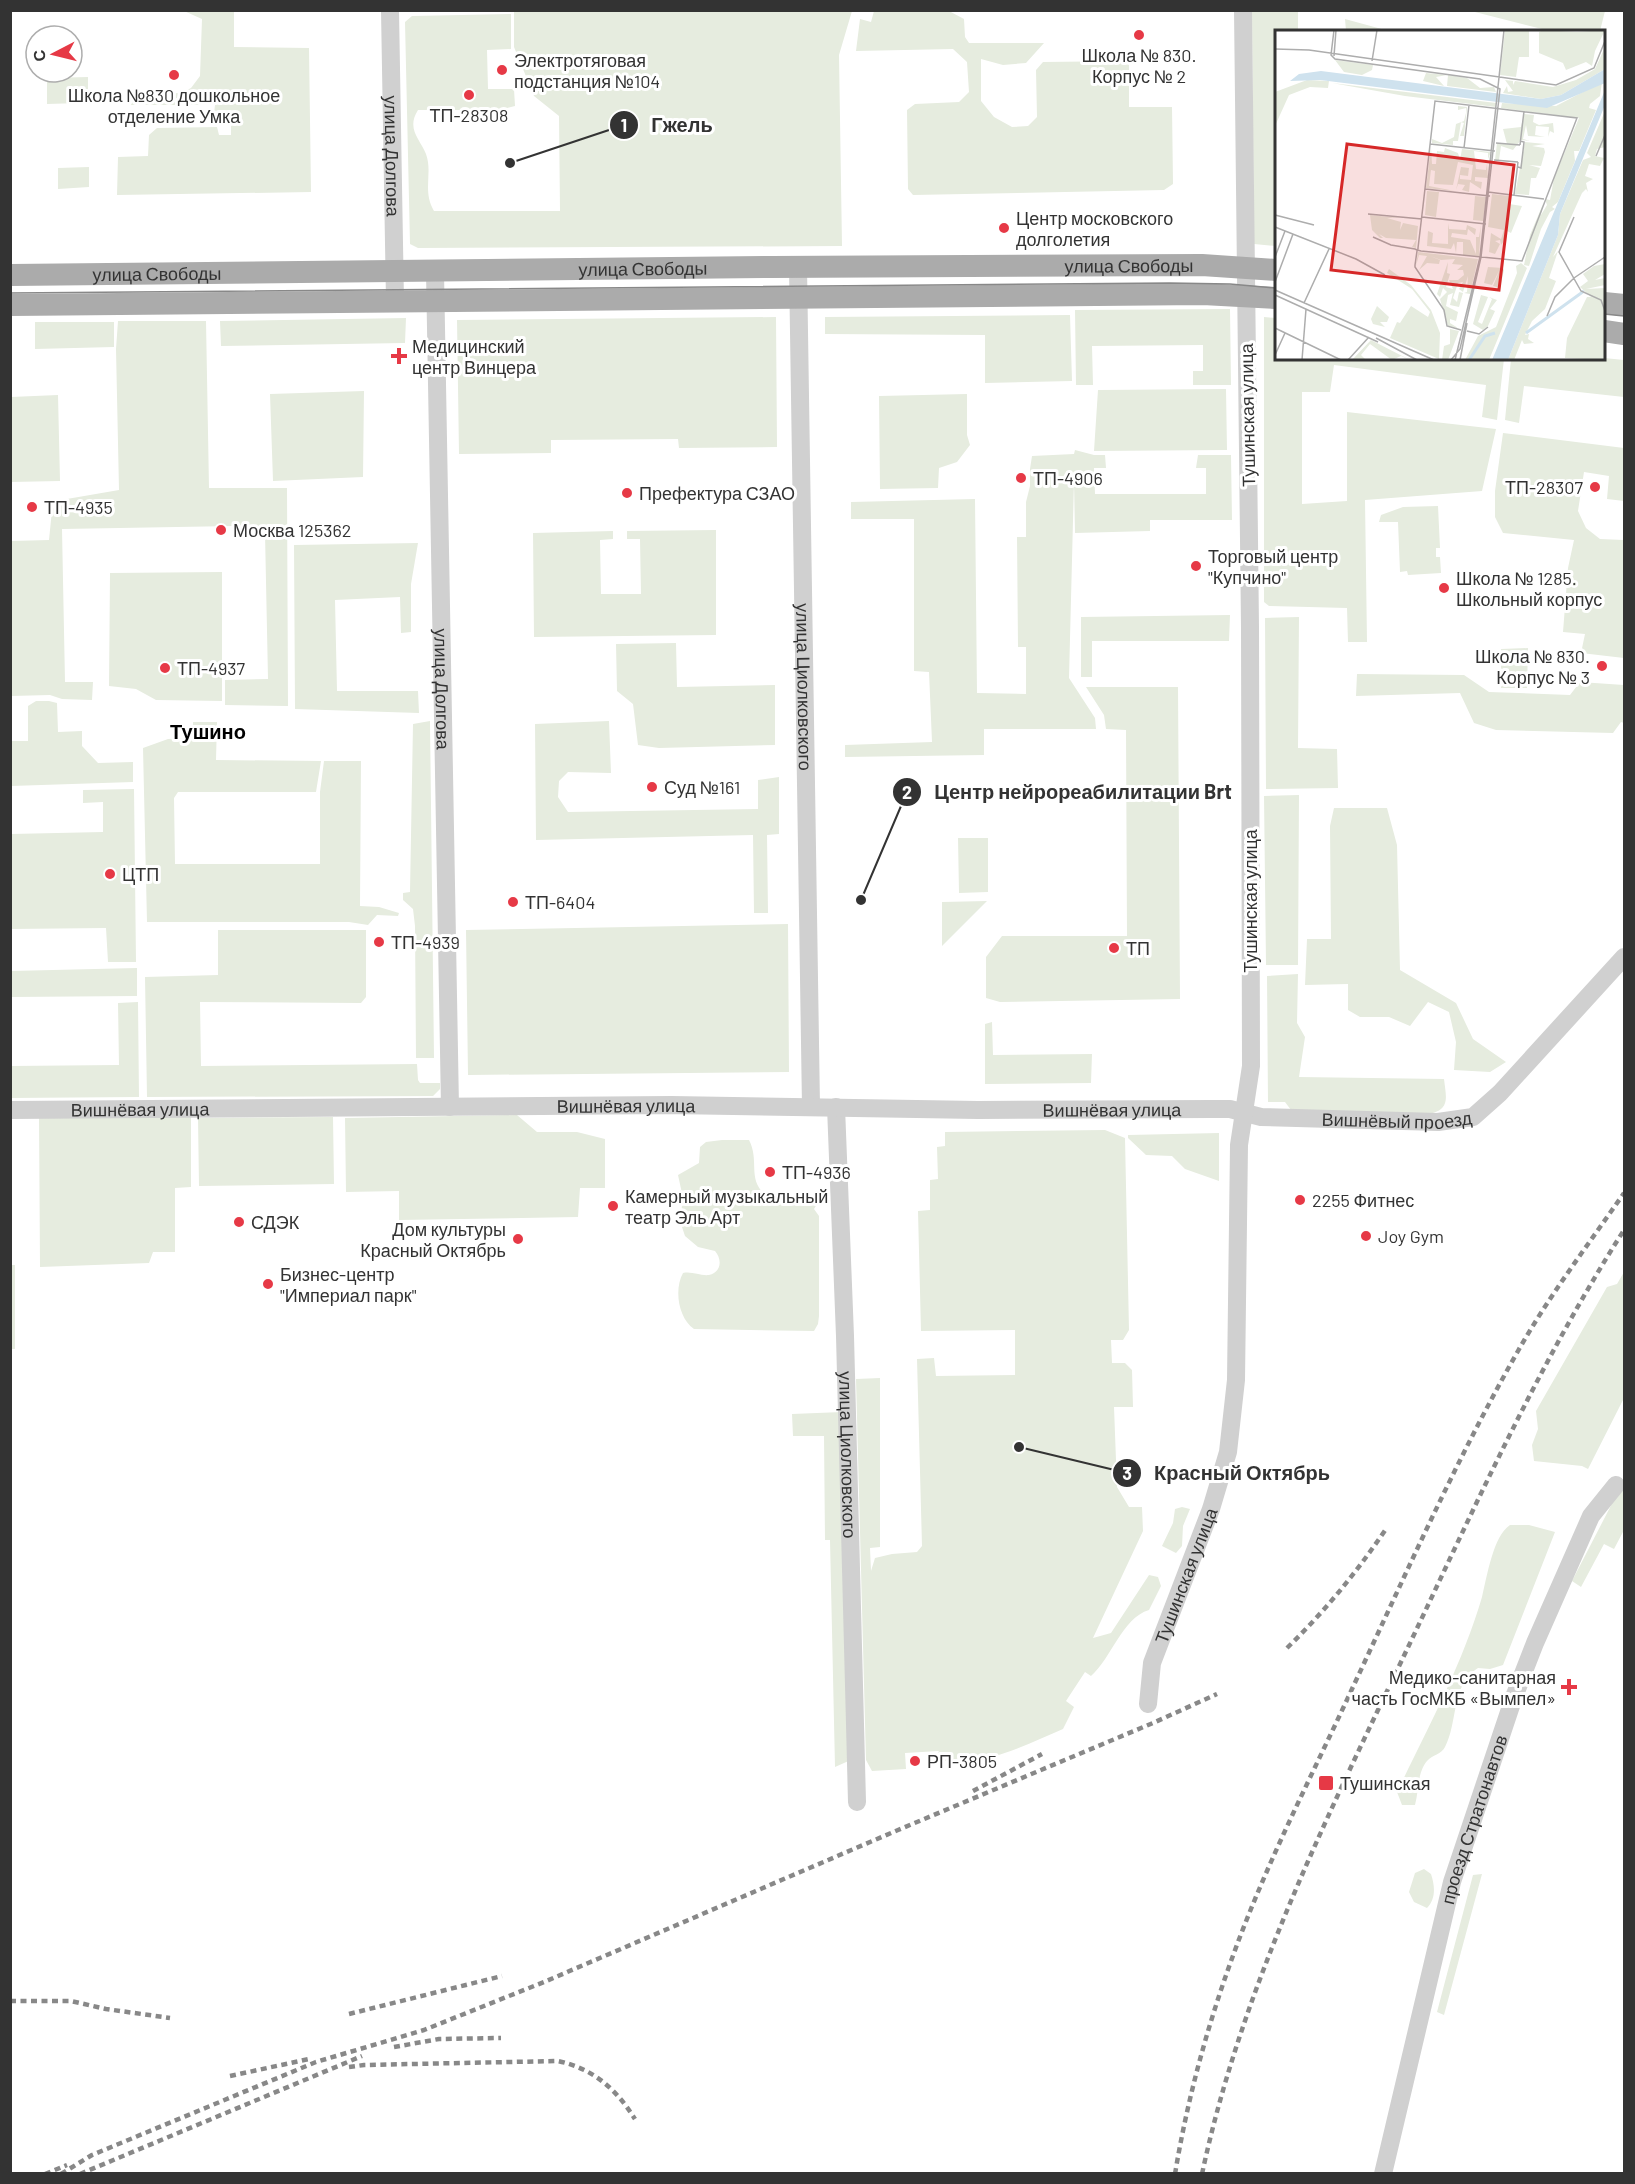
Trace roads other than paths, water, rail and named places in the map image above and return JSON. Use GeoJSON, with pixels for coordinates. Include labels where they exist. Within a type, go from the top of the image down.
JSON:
{"type":"FeatureCollection","features":[{"type":"Feature","properties":{"kind":"main road","name":"улица Свободы"},"geometry":{"type":"LineString","coordinates":[[10,275],[1202,265],[1275,270]]}},
{"type":"Feature","properties":{"kind":"main road","name":"улица Свободы"},"geometry":{"type":"LineString","coordinates":[[10,305],[1203,294],[1275,298]]}},
{"type":"Feature","properties":{"kind":"main road"},"geometry":{"type":"LineString","coordinates":[[1605,303],[1624,305]]}},
{"type":"Feature","properties":{"kind":"main road"},"geometry":{"type":"LineString","coordinates":[[1605,332],[1624,334]]}},
{"type":"Feature","properties":{"kind":"street","name":"улица Долгова"},"geometry":{"type":"LineString","coordinates":[[390,10],[395,301]]}},
{"type":"Feature","properties":{"kind":"street","name":"Тушинская улица"},"geometry":{"type":"LineString","coordinates":[[1148,1704],[1152,1663],[1207,1520],[1228,1452],[1236,1380],[1239,1145],[1242,1112],[1248,1094],[1251,1066],[1250,628],[1243,10]]}},
{"type":"Feature","properties":{"kind":"street","name":"улица Циолковского"},"geometry":{"type":"LineString","coordinates":[[798,267],[811,1107]]}},
{"type":"Feature","properties":{"kind":"street","name":"улица Долгова"},"geometry":{"type":"LineString","coordinates":[[435,272],[450,1107]]}},
{"type":"Feature","properties":{"kind":"street","name":"Вишнёвый проезд"},"geometry":{"type":"LineString","coordinates":[[1242,1112],[1261,1117],[1438,1122],[1473,1117],[1500,1094],[1624,957]]}},
{"type":"Feature","properties":{"kind":"street","name":"Вишнёвая улица"},"geometry":{"type":"LineString","coordinates":[[10,1110],[664,1105],[978,1110],[1212,1109],[1242,1112]]}},
{"type":"Feature","properties":{"kind":"street","name":"улица Циолковского"},"geometry":{"type":"LineString","coordinates":[[836,1107],[857,1802]]}},
{"type":"Feature","properties":{"kind":"street","name":"проезд Стратонавтов"},"geometry":{"type":"LineString","coordinates":[[1383,2174],[1452,1882],[1465,1841],[1514,1697],[1538,1638],[1591,1516],[1616,1485]]}},
{"type":"Feature","properties":{"kind":"tram line"},"geometry":{"type":"LineString","coordinates":[[10,293],[1170,283],[1230,284],[1275,288]]}},
{"type":"Feature","properties":{"kind":"tram line"},"geometry":{"type":"LineString","coordinates":[[1605,314],[1624,316]]}},
{"type":"Feature","properties":{"kind":"railway"},"geometry":{"type":"LineString","coordinates":[[1175,2174],[1189,2102],[1219,1995],[1244,1926],[1281,1841],[1432,1518],[1495,1392],[1543,1310],[1624,1193]]}},
{"type":"Feature","properties":{"kind":"railway"},"geometry":{"type":"LineString","coordinates":[[1202,2174],[1219,2104],[1240,2036],[1264,1968],[1319,1836],[1511,1432],[1565,1330],[1624,1230]]}},
{"type":"Feature","properties":{"kind":"railway"},"geometry":{"type":"LineString","coordinates":[[1287,1648],[1340,1591],[1386,1529]]}},
{"type":"Feature","properties":{"kind":"railway"},"geometry":{"type":"LineString","coordinates":[[61,2174],[92,2155],[316,2062],[424,2030],[544,1982],[1217,1694]]}},
{"type":"Feature","properties":{"kind":"railway"},"geometry":{"type":"LineString","coordinates":[[973,1791],[1042,1754]]}},
{"type":"Feature","properties":{"kind":"railway"},"geometry":{"type":"LineString","coordinates":[[349,2014],[502,1976]]}},
{"type":"Feature","properties":{"kind":"railway"},"geometry":{"type":"LineString","coordinates":[[10,2001],[71,2001],[106,2009],[170,2018]]}},
{"type":"Feature","properties":{"kind":"railway"},"geometry":{"type":"LineString","coordinates":[[394,2047],[439,2039],[501,2038]]}},
{"type":"Feature","properties":{"kind":"railway"},"geometry":{"type":"LineString","coordinates":[[80,2174],[362,2056]]}},
{"type":"Feature","properties":{"kind":"railway"},"geometry":{"type":"LineString","coordinates":[[230,2076],[309,2059]]}},
{"type":"Feature","properties":{"kind":"railway"},"geometry":{"type":"LineString","coordinates":[[349,2067],[558,2061],[583,2069],[603,2082],[620,2098],[635,2119]]}},
{"type":"Feature","properties":{"kind":"railway"},"geometry":{"type":"LineString","coordinates":[[45,2174],[67,2165]]}},
{"type":"Feature","properties":{"kind":"place","name":"Школа № 830. Корпус № 2"},"geometry":{"type":"Point","coordinates":[1139,35]}},
{"type":"Feature","properties":{"kind":"place","name":"Электротяговая подстанция №104"},"geometry":{"type":"Point","coordinates":[502,70]}},
{"type":"Feature","properties":{"kind":"place","name":"Школа №830 дошкольное отделение Умка"},"geometry":{"type":"Point","coordinates":[174,75]}},
{"type":"Feature","properties":{"kind":"place","name":"ТП-28308"},"geometry":{"type":"Point","coordinates":[469,95]}},
{"type":"Feature","properties":{"kind":"place","name":"Гжель"},"geometry":{"type":"Point","coordinates":[510,163]}},
{"type":"Feature","properties":{"kind":"place","name":"Центр московского долголетия"},"geometry":{"type":"Point","coordinates":[1004,228]}},
{"type":"Feature","properties":{"kind":"place","name":"Медицинский центр Винцера"},"geometry":{"type":"Point","coordinates":[399,356]}},
{"type":"Feature","properties":{"kind":"place","name":"ТП-4906"},"geometry":{"type":"Point","coordinates":[1021,478]}},
{"type":"Feature","properties":{"kind":"place","name":"ТП-28307"},"geometry":{"type":"Point","coordinates":[1595,487]}},
{"type":"Feature","properties":{"kind":"place","name":"Префектура СЗАО"},"geometry":{"type":"Point","coordinates":[627,493]}},
{"type":"Feature","properties":{"kind":"place","name":"ТП-4935"},"geometry":{"type":"Point","coordinates":[32,507]}},
{"type":"Feature","properties":{"kind":"place","name":"Москва 125362"},"geometry":{"type":"Point","coordinates":[221,530]}},
{"type":"Feature","properties":{"kind":"place","name":"Торговый центр \"Купчино\""},"geometry":{"type":"Point","coordinates":[1196,566]}},
{"type":"Feature","properties":{"kind":"place","name":"Школа № 1285. Школьный корпус"},"geometry":{"type":"Point","coordinates":[1444,588]}},
{"type":"Feature","properties":{"kind":"place","name":"Школа № 830. Корпус № 3"},"geometry":{"type":"Point","coordinates":[1602,666]}},
{"type":"Feature","properties":{"kind":"place","name":"ТП-4937"},"geometry":{"type":"Point","coordinates":[165,668]}},
{"type":"Feature","properties":{"kind":"place","name":"Суд №161"},"geometry":{"type":"Point","coordinates":[652,787]}},
{"type":"Feature","properties":{"kind":"place","name":"ЦТП"},"geometry":{"type":"Point","coordinates":[110,874]}},
{"type":"Feature","properties":{"kind":"place","name":"Центр нейрореабилитации Brt"},"geometry":{"type":"Point","coordinates":[861,900]}},
{"type":"Feature","properties":{"kind":"place","name":"ТП-6404"},"geometry":{"type":"Point","coordinates":[513,902]}},
{"type":"Feature","properties":{"kind":"place","name":"ТП-4939"},"geometry":{"type":"Point","coordinates":[379,942]}},
{"type":"Feature","properties":{"kind":"place","name":"ТП"},"geometry":{"type":"Point","coordinates":[1114,948]}},
{"type":"Feature","properties":{"kind":"place","name":"ТП-4936"},"geometry":{"type":"Point","coordinates":[770,1172]}},
{"type":"Feature","properties":{"kind":"place","name":"2255 Фитнес"},"geometry":{"type":"Point","coordinates":[1300,1200]}},
{"type":"Feature","properties":{"kind":"place","name":"Камерный музыкальный театр Эль Арт"},"geometry":{"type":"Point","coordinates":[613,1206]}},
{"type":"Feature","properties":{"kind":"place","name":"СДЭК"},"geometry":{"type":"Point","coordinates":[239,1222]}},
{"type":"Feature","properties":{"kind":"place","name":"Joy Gym"},"geometry":{"type":"Point","coordinates":[1366,1236]}},
{"type":"Feature","properties":{"kind":"place","name":"Дом культуры Красный Октябрь"},"geometry":{"type":"Point","coordinates":[518,1239]}},
{"type":"Feature","properties":{"kind":"place","name":"Бизнес-центр \"Империал парк\""},"geometry":{"type":"Point","coordinates":[268,1284]}},
{"type":"Feature","properties":{"kind":"place","name":"Красный Октябрь"},"geometry":{"type":"Point","coordinates":[1019,1447]}},
{"type":"Feature","properties":{"kind":"place","name":"Медико-санитарная часть ГосМКБ «Вымпел»"},"geometry":{"type":"Point","coordinates":[1569,1687]}},
{"type":"Feature","properties":{"kind":"place","name":"РП-3805"},"geometry":{"type":"Point","coordinates":[915,1761]}},
{"type":"Feature","properties":{"kind":"place","name":"Тушинская"},"geometry":{"type":"Point","coordinates":[1326,1783]}},
{"type":"Feature","properties":{"kind":"district","name":"Тушино"},"geometry":{"type":"Point","coordinates":[208,731]}}]}
